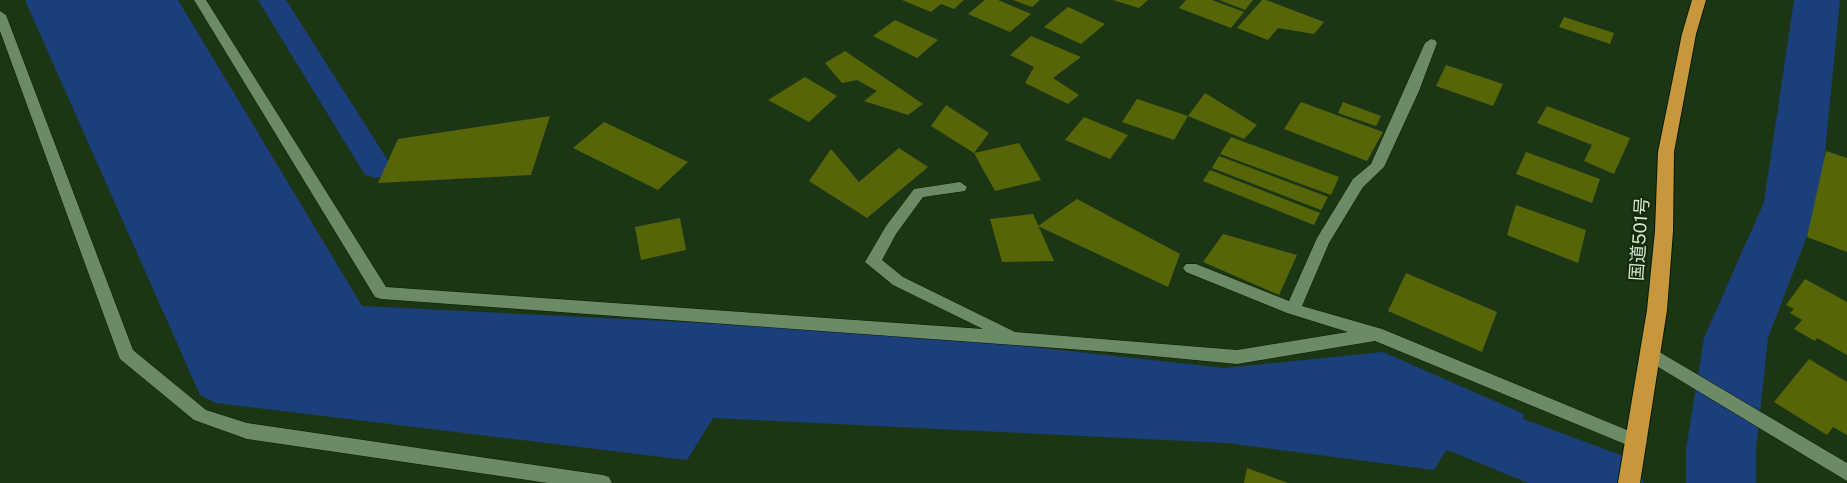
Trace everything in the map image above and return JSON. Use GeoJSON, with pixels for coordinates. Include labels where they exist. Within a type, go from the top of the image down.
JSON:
{"type":"FeatureCollection","features":[{"type":"Feature","properties":{"kind":"highway","name":"国道501号"},"geometry":{"type":"LineString","coordinates":[[1629,483],[1638,442],[1651,354],[1664,231],[1666,152],[1689,34],[1699,0]]}},
{"type":"Feature","properties":{"kind":"street"},"geometry":{"type":"LineString","coordinates":[[200,0],[381,293],[1016,338],[1238,357],[1376,334]]}},
{"type":"Feature","properties":{"kind":"street"},"geometry":{"type":"LineString","coordinates":[[0,15],[126,354],[200,415],[247,431],[603,483]]}},
{"type":"Feature","properties":{"kind":"street"},"geometry":{"type":"LineString","coordinates":[[1293,309],[1322,242],[1358,183],[1377,167],[1431,43]]}},
{"type":"Feature","properties":{"kind":"street"},"geometry":{"type":"LineString","coordinates":[[960,188],[919,193],[891,230],[873,262],[898,281],[1016,338]]}},
{"type":"Feature","properties":{"kind":"street"},"geometry":{"type":"LineString","coordinates":[[1191,268],[1293,309],[1376,334],[1638,442]]}},
{"type":"Feature","properties":{"kind":"street"},"geometry":{"type":"LineString","coordinates":[[1651,354],[1847,473]]}},
{"type":"Feature","properties":{"kind":"water"},"geometry":{"type":"Polygon","coordinates":[[[25,0],[178,0],[362,306],[904,333],[1225,368],[1383,352],[1524,414],[1511,463],[1453,439],[1434,470],[1227,443],[713,418],[687,460],[216,403],[200,395],[25,0]]]}},
{"type":"Feature","properties":{"kind":"building"},"geometry":{"type":"Polygon","coordinates":[[[902,0],[964,0],[954,9],[941,4],[931,12],[902,0]]]}},
{"type":"Feature","properties":{"kind":"building"},"geometry":{"type":"Polygon","coordinates":[[[985,0],[998,0],[1031,14],[1010,32],[968,14],[985,0]]]}},
{"type":"Feature","properties":{"kind":"building"},"geometry":{"type":"Polygon","coordinates":[[[1013,0],[1040,0],[1032,7],[1013,0]]]}},
{"type":"Feature","properties":{"kind":"building"},"geometry":{"type":"Polygon","coordinates":[[[1113,0],[1148,0],[1139,8],[1113,0]]]}},
{"type":"Feature","properties":{"kind":"building"},"geometry":{"type":"Polygon","coordinates":[[[1186,0],[1212,0],[1244,12],[1231,28],[1179,8],[1186,0]]]}},
{"type":"Feature","properties":{"kind":"building"},"geometry":{"type":"Polygon","coordinates":[[[1219,0],[1253,0],[1245,10],[1219,0]]]}},
{"type":"Feature","properties":{"kind":"building"},"geometry":{"type":"Polygon","coordinates":[[[1262,0],[1324,22],[1314,34],[1278,28],[1268,40],[1237,28],[1262,0]]]}},
{"type":"Feature","properties":{"kind":"building"},"geometry":{"type":"Polygon","coordinates":[[[1068,7],[1105,24],[1081,44],[1044,27],[1068,7]]]}},
{"type":"Feature","properties":{"kind":"building"},"geometry":{"type":"Polygon","coordinates":[[[1564,17],[1614,33],[1610,44],[1559,27],[1564,17]]]}},
{"type":"Feature","properties":{"kind":"building"},"geometry":{"type":"Polygon","coordinates":[[[895,20],[938,40],[917,58],[873,36],[895,20]]]}},
{"type":"Feature","properties":{"kind":"building"},"geometry":{"type":"Polygon","coordinates":[[[1031,36],[1081,57],[1053,78],[1079,95],[1068,104],[1025,83],[1034,67],[1010,55],[1031,36]]]}},
{"type":"Feature","properties":{"kind":"building"},"geometry":{"type":"Polygon","coordinates":[[[845,51],[923,104],[908,115],[864,101],[877,91],[857,80],[842,83],[825,63],[845,51]]]}},
{"type":"Feature","properties":{"kind":"building"},"geometry":{"type":"Polygon","coordinates":[[[1446,65],[1503,84],[1493,106],[1436,86],[1446,65]]]}},
{"type":"Feature","properties":{"kind":"building"},"geometry":{"type":"Polygon","coordinates":[[[805,77],[837,96],[809,122],[768,100],[805,77]]]}},
{"type":"Feature","properties":{"kind":"building"},"geometry":{"type":"Polygon","coordinates":[[[1205,93],[1257,125],[1244,139],[1188,116],[1205,93]]]}},
{"type":"Feature","properties":{"kind":"building"},"geometry":{"type":"Polygon","coordinates":[[[1137,99],[1188,116],[1174,140],[1122,122],[1137,99]]]}},
{"type":"Feature","properties":{"kind":"building"},"geometry":{"type":"Polygon","coordinates":[[[1301,102],[1383,132],[1367,161],[1284,129],[1301,102]]]}},
{"type":"Feature","properties":{"kind":"building"},"geometry":{"type":"Polygon","coordinates":[[[1343,102],[1381,116],[1376,126],[1338,113],[1343,102]]]}},
{"type":"Feature","properties":{"kind":"building"},"geometry":{"type":"Polygon","coordinates":[[[946,105],[989,133],[974,153],[931,126],[946,105]]]}},
{"type":"Feature","properties":{"kind":"building"},"geometry":{"type":"Polygon","coordinates":[[[1547,106],[1630,138],[1614,174],[1584,161],[1592,145],[1537,123],[1547,106]]]}},
{"type":"Feature","properties":{"kind":"building"},"geometry":{"type":"Polygon","coordinates":[[[550,116],[531,175],[378,183],[398,139],[550,116]]]}},
{"type":"Feature","properties":{"kind":"building"},"geometry":{"type":"Polygon","coordinates":[[[1084,117],[1128,135],[1110,159],[1065,140],[1084,117]]]}},
{"type":"Feature","properties":{"kind":"building"},"geometry":{"type":"Polygon","coordinates":[[[604,122],[688,162],[658,190],[573,148],[604,122]]]}},
{"type":"Feature","properties":{"kind":"building"},"geometry":{"type":"Polygon","coordinates":[[[1231,137],[1339,177],[1331,195],[1220,154],[1231,137]]]}},
{"type":"Feature","properties":{"kind":"building"},"geometry":{"type":"Polygon","coordinates":[[[1019,143],[1041,180],[995,191],[974,153],[1019,143]]]}},
{"type":"Feature","properties":{"kind":"building"},"geometry":{"type":"Polygon","coordinates":[[[899,148],[928,167],[867,218],[809,181],[831,149],[859,182],[899,148]]]}},
{"type":"Feature","properties":{"kind":"building"},"geometry":{"type":"Polygon","coordinates":[[[1826,151],[1847,158],[1847,252],[1807,237],[1826,151]]]}},
{"type":"Feature","properties":{"kind":"building"},"geometry":{"type":"Polygon","coordinates":[[[1526,152],[1600,179],[1592,203],[1516,174],[1526,152]]]}},
{"type":"Feature","properties":{"kind":"building"},"geometry":{"type":"Polygon","coordinates":[[[1219,156],[1328,197],[1321,210],[1212,168],[1219,156]]]}},
{"type":"Feature","properties":{"kind":"building"},"geometry":{"type":"Polygon","coordinates":[[[1210,170],[1320,213],[1314,225],[1203,181],[1210,170]]]}},
{"type":"Feature","properties":{"kind":"building"},"geometry":{"type":"Polygon","coordinates":[[[1077,199],[1180,254],[1168,287],[1038,226],[1077,199]]]}},
{"type":"Feature","properties":{"kind":"building"},"geometry":{"type":"Polygon","coordinates":[[[1516,205],[1586,230],[1578,263],[1507,235],[1516,205]]]}},
{"type":"Feature","properties":{"kind":"building"},"geometry":{"type":"Polygon","coordinates":[[[1033,214],[1054,261],[1002,262],[990,219],[1033,214]]]}},
{"type":"Feature","properties":{"kind":"building"},"geometry":{"type":"Polygon","coordinates":[[[680,218],[686,250],[641,260],[635,227],[680,218]]]}},
{"type":"Feature","properties":{"kind":"building"},"geometry":{"type":"Polygon","coordinates":[[[1223,234],[1297,255],[1279,295],[1203,262],[1223,234]]]}},
{"type":"Feature","properties":{"kind":"building"},"geometry":{"type":"Polygon","coordinates":[[[1406,273],[1497,312],[1482,352],[1388,311],[1406,273]]]}},
{"type":"Feature","properties":{"kind":"building"},"geometry":{"type":"Polygon","coordinates":[[[1805,279],[1847,302],[1847,355],[1817,338],[1815,341],[1794,329],[1802,320],[1790,313],[1794,309],[1786,305],[1805,279]]]}},
{"type":"Feature","properties":{"kind":"building"},"geometry":{"type":"Polygon","coordinates":[[[1809,359],[1847,382],[1847,435],[1833,427],[1827,435],[1774,402],[1809,359]]]}},
{"type":"Feature","properties":{"kind":"building"},"geometry":{"type":"Polygon","coordinates":[[[1247,468],[1288,483],[1244,483],[1247,468]]]}},
{"type":"Feature","properties":{"kind":"waterway"},"geometry":{"type":"LineString","coordinates":[[272,0],[376,167]]}},
{"type":"Feature","properties":{"kind":"waterway"},"geometry":{"type":"LineString","coordinates":[[1721,483],[1721,449],[1736,338],[1792,202],[1817,0]]}},
{"type":"Feature","properties":{"kind":"waterway"},"geometry":{"type":"LineString","coordinates":[[1440,417],[1609,483]]}}]}
